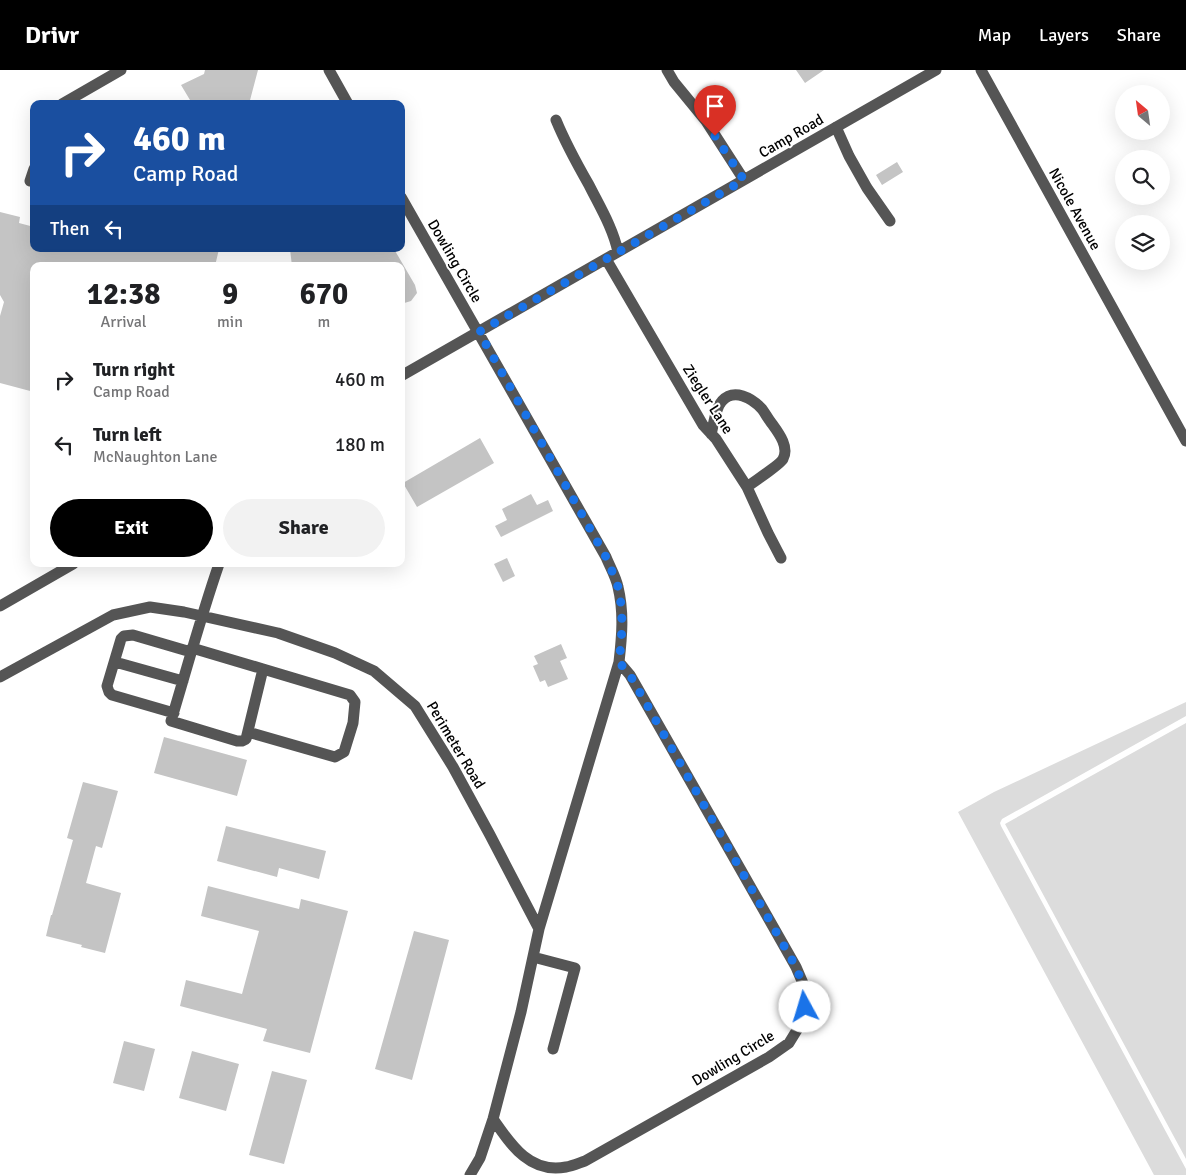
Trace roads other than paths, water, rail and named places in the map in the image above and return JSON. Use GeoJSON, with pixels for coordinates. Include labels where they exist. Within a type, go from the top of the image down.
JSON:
{"type":"FeatureCollection","features":[{"type":"Feature","properties":{"kind":"street"},"geometry":{"type":"LineString","coordinates":[[69,100],[122,70]]}},
{"type":"Feature","properties":{"kind":"street"},"geometry":{"type":"LineString","coordinates":[[329,70],[346,100]]}},
{"type":"Feature","properties":{"kind":"street"},"geometry":{"type":"LineString","coordinates":[[667,70],[674,82],[706,121],[744,180]]}},
{"type":"Feature","properties":{"kind":"street","name":"Camp Road"},"geometry":{"type":"LineString","coordinates":[[405,374],[936,70]]}},
{"type":"Feature","properties":{"kind":"street","name":"Nicole Avenue"},"geometry":{"type":"LineString","coordinates":[[981,70],[1186,441]]}},
{"type":"Feature","properties":{"kind":"street"},"geometry":{"type":"LineString","coordinates":[[556,120],[604,214],[616,241],[618,252]]}},
{"type":"Feature","properties":{"kind":"street"},"geometry":{"type":"LineString","coordinates":[[836,127],[849,156],[890,221]]}},
{"type":"Feature","properties":{"kind":"street","name":"Dowling Circle"},"geometry":{"type":"LineString","coordinates":[[405,203],[606,557],[618,585],[622,609],[622,637],[619,662],[630,675],[796,967],[804,988],[805,1007],[800,1025],[789,1043],[585,1161],[565,1167],[549,1167],[534,1163],[519,1153],[493,1120]]}},
{"type":"Feature","properties":{"kind":"street","name":"Ziegler Lane"},"geometry":{"type":"LineString","coordinates":[[606,259],[703,425],[712,434],[746,487],[782,558]]}},
{"type":"Feature","properties":{"kind":"street"},"geometry":{"type":"LineString","coordinates":[[712,434],[721,402],[729,396],[740,394],[752,400],[762,409],[778,432],[784,445],[783,460],[746,487]]}},
{"type":"Feature","properties":{"kind":"street"},"geometry":{"type":"LineString","coordinates":[[0,606],[68,567]]}},
{"type":"Feature","properties":{"kind":"street"},"geometry":{"type":"LineString","coordinates":[[218,567],[201,616],[172,721],[242,741],[246,738],[248,732],[263,669]]}},
{"type":"Feature","properties":{"kind":"street","name":"Perimeter Road"},"geometry":{"type":"LineString","coordinates":[[0,677],[113,616],[150,607],[184,612],[278,633],[335,653],[374,670],[415,706],[467,793],[540,929]]}},
{"type":"Feature","properties":{"kind":"street"},"geometry":{"type":"LineString","coordinates":[[174,713],[112,695],[109,692],[107,686],[121,639],[128,635],[133,635],[263,669],[350,695],[355,702],[353,723],[344,752],[335,758],[248,732]]}},
{"type":"Feature","properties":{"kind":"street"},"geometry":{"type":"LineString","coordinates":[[115,662],[183,681]]}},
{"type":"Feature","properties":{"kind":"street"},"geometry":{"type":"LineString","coordinates":[[470,1175],[480,1158],[493,1120],[540,929],[619,662]]}},
{"type":"Feature","properties":{"kind":"street"},"geometry":{"type":"LineString","coordinates":[[533,957],[575,968],[553,1049]]}}]}
